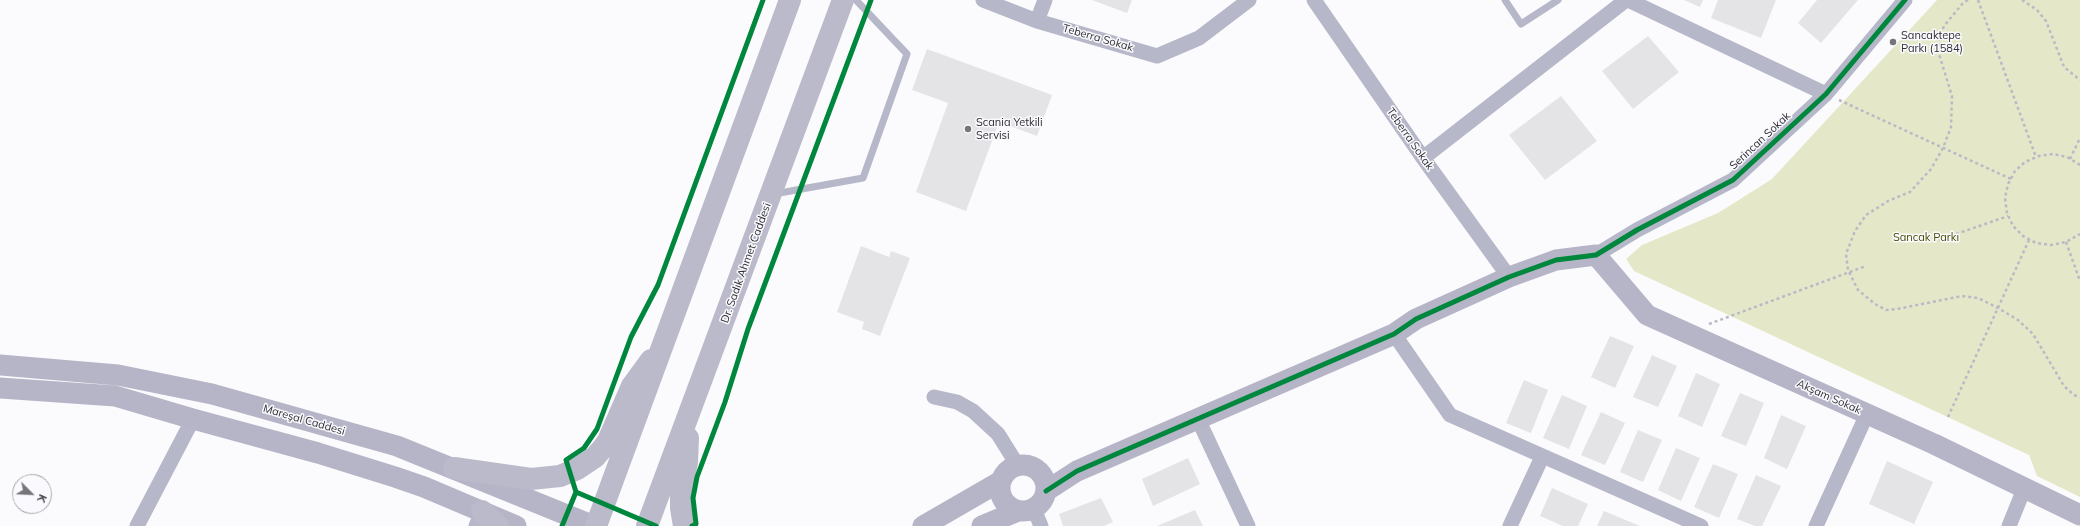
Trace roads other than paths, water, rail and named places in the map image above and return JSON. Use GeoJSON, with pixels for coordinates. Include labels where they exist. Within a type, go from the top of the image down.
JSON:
{"type":"FeatureCollection","features":[{"type":"Feature","properties":{"kind":"main road"},"geometry":{"type":"LineString","coordinates":[[595,526],[663,348],[790,0]]}},
{"type":"Feature","properties":{"kind":"main road","name":"Dr. Sadık Ahmet Caddesi"},"geometry":{"type":"LineString","coordinates":[[647,526],[843,0]]}},
{"type":"Feature","properties":{"kind":"main road"},"geometry":{"type":"LineString","coordinates":[[454,468],[541,479],[560,476],[577,469],[595,457],[608,441],[632,386],[642,371],[663,348]]}},
{"type":"Feature","properties":{"kind":"main road"},"geometry":{"type":"LineString","coordinates":[[684,526],[681,508],[687,462],[687,421]]}},
{"type":"Feature","properties":{"kind":"main road"},"geometry":{"type":"LineString","coordinates":[[479,518],[498,526]]}},
{"type":"Feature","properties":{"kind":"street","name":"Teberra Sokak"},"geometry":{"type":"LineString","coordinates":[[984,0],[1037,21],[1157,56],[1199,38],[1249,0]]}},
{"type":"Feature","properties":{"kind":"street"},"geometry":{"type":"LineString","coordinates":[[1037,21],[1045,0]]}},
{"type":"Feature","properties":{"kind":"street","name":"Teberra Sokak"},"geometry":{"type":"LineString","coordinates":[[1314,0],[1423,158],[1509,277]]}},
{"type":"Feature","properties":{"kind":"street"},"geometry":{"type":"LineString","coordinates":[[1423,158],[1627,0],[1826,94]]}},
{"type":"Feature","properties":{"kind":"street","name":"Serincan Sokak"},"geometry":{"type":"LineString","coordinates":[[1596,255],[1637,230],[1733,180],[1826,94],[1905,0]]}},
{"type":"Feature","properties":{"kind":"street"},"geometry":{"type":"LineString","coordinates":[[1044,482],[1077,471],[1394,334],[1416,319],[1509,277],[1556,260],[1596,255]]}},
{"type":"Feature","properties":{"kind":"street","name":"Akşam Sokak"},"geometry":{"type":"LineString","coordinates":[[1596,255],[1647,315],[1934,444],[2080,515]]}},
{"type":"Feature","properties":{"kind":"street"},"geometry":{"type":"LineString","coordinates":[[1394,334],[1450,415],[1700,526]]}},
{"type":"Feature","properties":{"kind":"street","name":"Mareşal Caddesi"},"geometry":{"type":"LineString","coordinates":[[0,365],[118,375],[212,394],[397,446],[595,526]]}},
{"type":"Feature","properties":{"kind":"street"},"geometry":{"type":"LineString","coordinates":[[0,388],[115,396],[318,453],[395,477],[479,518],[516,526]]}},
{"type":"Feature","properties":{"kind":"street"},"geometry":{"type":"LineString","coordinates":[[934,397],[957,402],[973,411],[998,434],[1018,466]]}},
{"type":"Feature","properties":{"kind":"street"},"geometry":{"type":"LineString","coordinates":[[1816,526],[1867,414]]}},
{"type":"Feature","properties":{"kind":"street"},"geometry":{"type":"LineString","coordinates":[[137,526],[193,419]]}},
{"type":"Feature","properties":{"kind":"street"},"geometry":{"type":"LineString","coordinates":[[1198,419],[1248,526]]}},
{"type":"Feature","properties":{"kind":"street"},"geometry":{"type":"LineString","coordinates":[[1510,526],[1542,456]]}},
{"type":"Feature","properties":{"kind":"street"},"geometry":{"type":"LineString","coordinates":[[982,526],[1031,515],[1044,499],[1044,482],[1026,465],[1018,466],[1005,474],[1001,481],[1000,486],[1003,499],[1008,505],[1031,515]]}},
{"type":"Feature","properties":{"kind":"street"},"geometry":{"type":"LineString","coordinates":[[923,526],[1001,481]]}},
{"type":"Feature","properties":{"kind":"street"},"geometry":{"type":"LineString","coordinates":[[2009,526],[2024,489]]}},
{"type":"Feature","properties":{"kind":"lane"},"geometry":{"type":"LineString","coordinates":[[771,194],[862,178],[907,54],[856,0]]}},
{"type":"Feature","properties":{"kind":"lane"},"geometry":{"type":"LineString","coordinates":[[1505,0],[1522,24],[1558,0]]}},
{"type":"Feature","properties":{"kind":"place","name":"Sancaktepe Parkı (1584)"},"geometry":{"type":"Point","coordinates":[1893,42]}},
{"type":"Feature","properties":{"kind":"place","name":"Scania Yetkili Servisi"},"geometry":{"type":"Point","coordinates":[968,129]}},
{"type":"Feature","properties":{"kind":"park label","name":"Sancak Parkı"},"geometry":{"type":"Point","coordinates":[1926,238]}}]}
